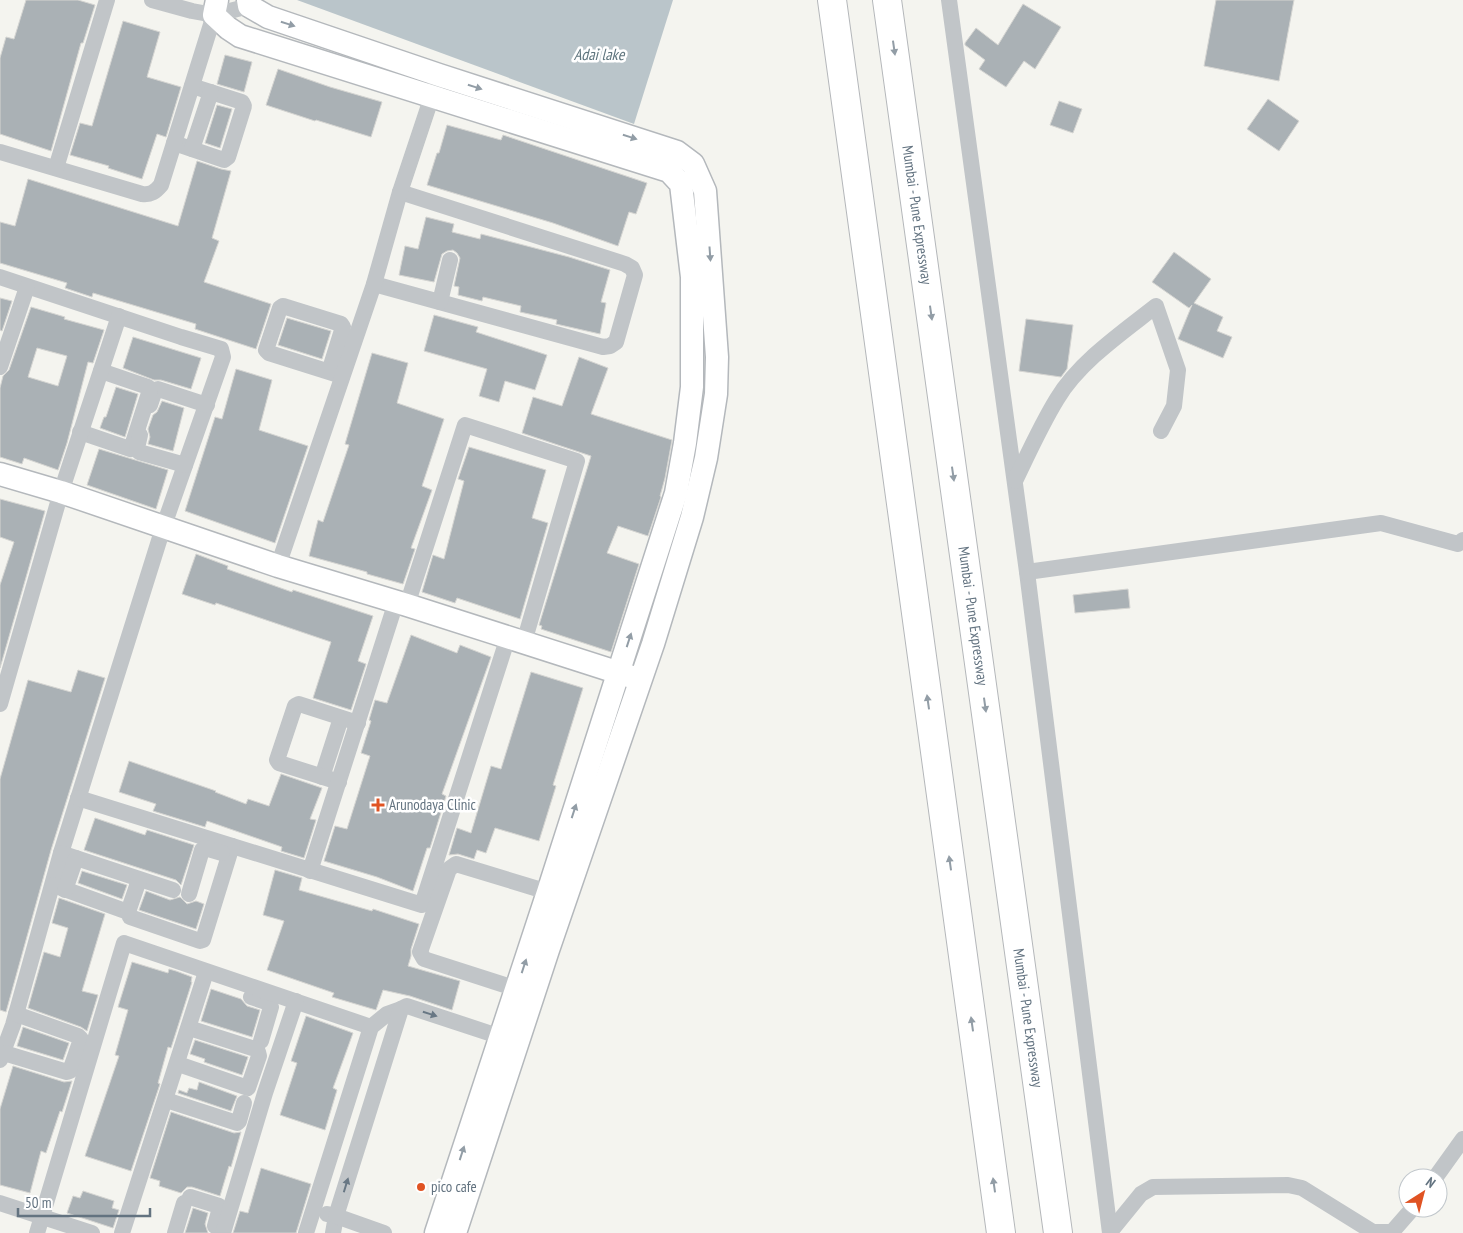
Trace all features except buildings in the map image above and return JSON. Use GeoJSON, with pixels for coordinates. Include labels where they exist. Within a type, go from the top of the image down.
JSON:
{"type":"FeatureCollection","features":[{"type":"Feature","properties":{"kind":"highway"},"geometry":{"type":"LineString","coordinates":[[832,0],[1001,1233]]}},
{"type":"Feature","properties":{"kind":"highway","name":"Mumbai - Pune Expressway"},"geometry":{"type":"LineString","coordinates":[[888,0],[1058,1233]]}},
{"type":"Feature","properties":{"kind":"main road"},"geometry":{"type":"LineString","coordinates":[[249,3],[268,17],[436,86],[669,171],[681,184],[692,277],[692,387],[676,493],[517,989],[436,1233]]}},
{"type":"Feature","properties":{"kind":"main road"},"geometry":{"type":"LineString","coordinates":[[216,7],[228,28],[240,36],[436,86],[677,152],[693,164],[705,191],[716,348],[716,394],[706,458],[692,517],[640,680],[548,950],[455,1233]]}},
{"type":"Feature","properties":{"kind":"main road"},"geometry":{"type":"LineString","coordinates":[[0,474],[61,492],[278,566],[402,603],[640,680]]}},
{"type":"Feature","properties":{"kind":"street"},"geometry":{"type":"LineString","coordinates":[[56,168],[107,0]]}},
{"type":"Feature","properties":{"kind":"street"},"geometry":{"type":"LineString","coordinates":[[152,0],[192,11],[249,3]]}},
{"type":"Feature","properties":{"kind":"street"},"geometry":{"type":"LineString","coordinates":[[949,0],[1027,572],[1110,1232]]}},
{"type":"Feature","properties":{"kind":"street"},"geometry":{"type":"LineString","coordinates":[[0,152],[142,194],[156,191],[161,185],[216,7]]}},
{"type":"Feature","properties":{"kind":"street"},"geometry":{"type":"LineString","coordinates":[[174,143],[224,160],[228,157],[244,106],[242,102],[192,86]]}},
{"type":"Feature","properties":{"kind":"street"},"geometry":{"type":"LineString","coordinates":[[278,566],[336,374],[374,284],[400,192],[436,86]]}},
{"type":"Feature","properties":{"kind":"street"},"geometry":{"type":"LineString","coordinates":[[192,149],[211,92]]}},
{"type":"Feature","properties":{"kind":"street"},"geometry":{"type":"LineString","coordinates":[[184,112],[202,119]]}},
{"type":"Feature","properties":{"kind":"street"},"geometry":{"type":"LineString","coordinates":[[374,284],[603,347],[610,346],[616,342],[635,275],[632,268],[625,264],[400,192]]}},
{"type":"Feature","properties":{"kind":"street"},"geometry":{"type":"LineString","coordinates":[[386,243],[395,246],[390,264]]}},
{"type":"Feature","properties":{"kind":"street"},"geometry":{"type":"LineString","coordinates":[[440,302],[450,260]]}},
{"type":"Feature","properties":{"kind":"street"},"geometry":{"type":"LineString","coordinates":[[0,277],[181,338],[221,349],[223,357],[162,528],[78,798],[69,856],[13,1019],[5,1056],[67,1072],[70,1071],[83,1054],[81,1039],[78,1036],[13,1019]]}},
{"type":"Feature","properties":{"kind":"street"},"geometry":{"type":"LineString","coordinates":[[0,367],[27,287]]}},
{"type":"Feature","properties":{"kind":"street"},"geometry":{"type":"LineString","coordinates":[[283,306],[341,324],[343,327],[336,374],[268,353],[266,350],[280,308],[283,306]]}},
{"type":"Feature","properties":{"kind":"street"},"geometry":{"type":"LineString","coordinates":[[1014,481],[1057,398],[1084,366],[1111,341],[1156,306],[1178,370],[1174,406],[1161,431]]}},
{"type":"Feature","properties":{"kind":"street"},"geometry":{"type":"LineString","coordinates":[[0,704],[61,492],[119,316]]}},
{"type":"Feature","properties":{"kind":"street"},"geometry":{"type":"LineString","coordinates":[[80,432],[130,449],[132,446],[150,390],[148,387],[100,371]]}},
{"type":"Feature","properties":{"kind":"street"},"geometry":{"type":"LineString","coordinates":[[185,464],[139,452],[137,448],[154,390],[158,389],[207,405]]}},
{"type":"Feature","properties":{"kind":"street"},"geometry":{"type":"LineString","coordinates":[[78,798],[230,851],[310,871],[422,905],[577,461],[465,426],[358,723],[310,871]]}},
{"type":"Feature","properties":{"kind":"street"},"geometry":{"type":"LineString","coordinates":[[1027,572],[1381,524],[1458,544],[1463,540]]}},
{"type":"Feature","properties":{"kind":"street"},"geometry":{"type":"LineString","coordinates":[[339,782],[279,763],[277,760],[295,706],[299,704],[358,723]]}},
{"type":"Feature","properties":{"kind":"street"},"geometry":{"type":"LineString","coordinates":[[322,777],[341,718]]}},
{"type":"Feature","properties":{"kind":"street"},"geometry":{"type":"LineString","coordinates":[[69,856],[181,892],[202,850],[206,848],[230,851]]}},
{"type":"Feature","properties":{"kind":"street"},"geometry":{"type":"LineString","coordinates":[[59,888],[128,912],[130,917],[200,941],[203,940],[230,851]]}},
{"type":"Feature","properties":{"kind":"street"},"geometry":{"type":"LineString","coordinates":[[517,989],[424,958],[420,952],[449,869],[456,864],[548,892]]}},
{"type":"Feature","properties":{"kind":"street"},"geometry":{"type":"LineString","coordinates":[[128,912],[139,880]]}},
{"type":"Feature","properties":{"kind":"street"},"geometry":{"type":"LineString","coordinates":[[37,1233],[83,1054],[124,943],[206,972],[268,1003],[271,1007],[261,1041]]}},
{"type":"Feature","properties":{"kind":"street"},"geometry":{"type":"LineString","coordinates":[[169,1101],[184,1066],[206,972]]}},
{"type":"Feature","properties":{"kind":"street"},"geometry":{"type":"LineString","coordinates":[[122,1233],[193,1029],[215,985],[243,989],[296,1001],[371,1027]]}},
{"type":"Feature","properties":{"kind":"street"},"geometry":{"type":"LineString","coordinates":[[223,1233],[265,1093],[296,1001]]}},
{"type":"Feature","properties":{"kind":"street"},"geometry":{"type":"LineString","coordinates":[[306,1233],[371,1027],[388,1014],[408,1006],[500,1037]]}},
{"type":"Feature","properties":{"kind":"street"},"geometry":{"type":"LineString","coordinates":[[333,1233],[336,1216],[401,1009]]}},
{"type":"Feature","properties":{"kind":"street"},"geometry":{"type":"LineString","coordinates":[[266,1022],[287,1029]]}},
{"type":"Feature","properties":{"kind":"street"},"geometry":{"type":"LineString","coordinates":[[169,1101],[237,1123],[239,1121],[259,1056],[258,1052],[255,1049],[193,1029]]}},
{"type":"Feature","properties":{"kind":"street"},"geometry":{"type":"LineString","coordinates":[[184,1066],[246,1095],[265,1093]]}},
{"type":"Feature","properties":{"kind":"street"},"geometry":{"type":"LineString","coordinates":[[1442,1168],[1463,1139]]}},
{"type":"Feature","properties":{"kind":"street"},"geometry":{"type":"LineString","coordinates":[[1110,1232],[1141,1194],[1153,1188],[1288,1185],[1302,1188],[1374,1232],[1392,1232],[1404,1218]]}},
{"type":"Feature","properties":{"kind":"street"},"geometry":{"type":"LineString","coordinates":[[175,1233],[187,1200],[219,1206],[213,1233]]}},
{"type":"Feature","properties":{"kind":"street"},"geometry":{"type":"LineString","coordinates":[[0,1203],[92,1233]]}},
{"type":"Feature","properties":{"kind":"street"},"geometry":{"type":"LineString","coordinates":[[313,1210],[384,1233]]}},
{"type":"Feature","properties":{"kind":"water","name":"Adai lake"},"geometry":{"type":"Polygon","coordinates":[[[297,0],[673,0],[634,124],[297,0]]]}},
{"type":"Feature","properties":{"kind":"place","name":"Arunodaya Clinic"},"geometry":{"type":"Point","coordinates":[378,805]}},
{"type":"Feature","properties":{"kind":"place","name":"pico cafe"},"geometry":{"type":"Point","coordinates":[421,1187]}}]}
